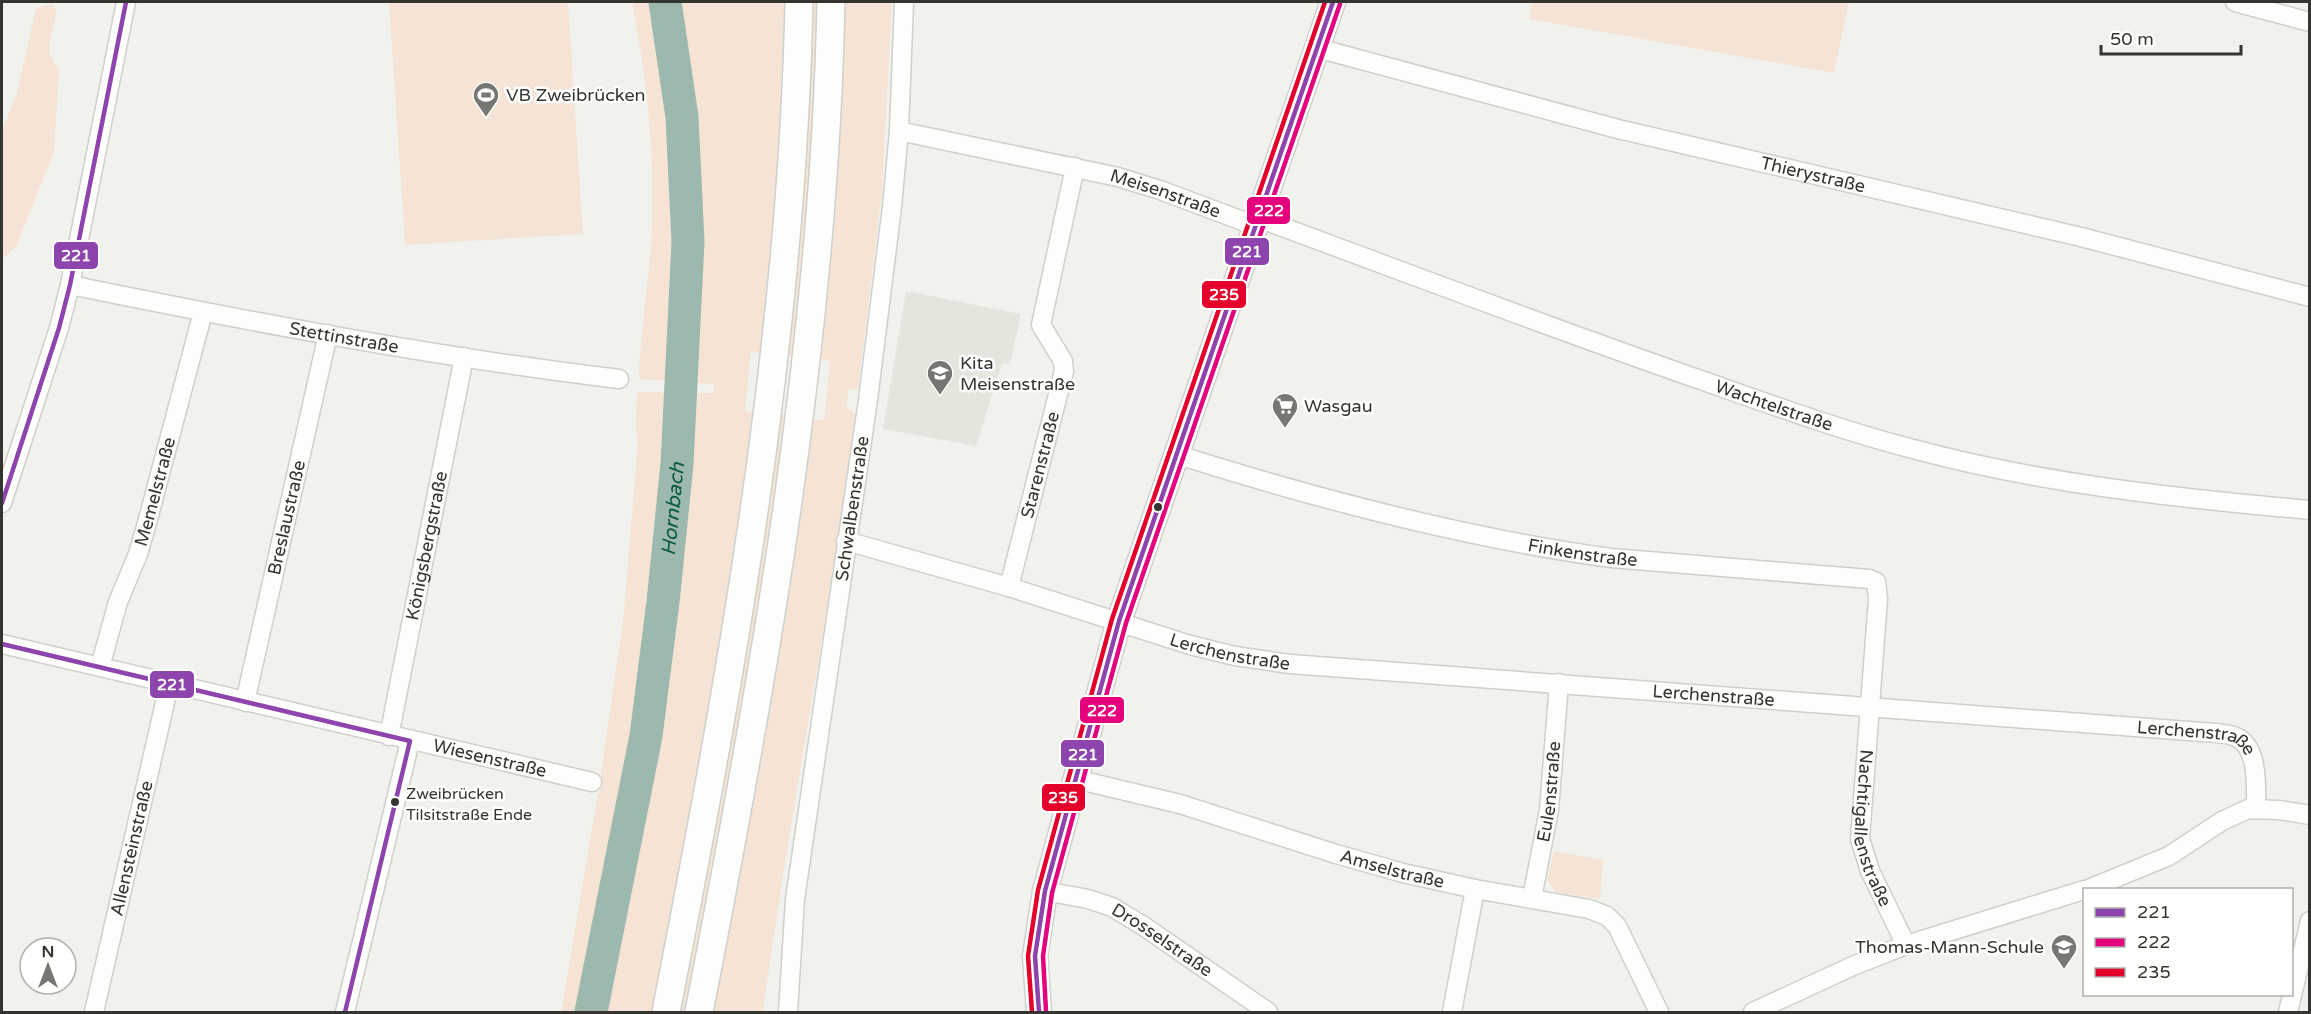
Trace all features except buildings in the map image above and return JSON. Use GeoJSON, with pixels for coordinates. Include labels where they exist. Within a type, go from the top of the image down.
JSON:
{"type":"FeatureCollection","features":[{"type":"Feature","properties":{"kind":"highway"},"geometry":{"type":"LineString","coordinates":[[666,1012],[717,740],[745,571],[775,355],[794,141],[799,2]]}},
{"type":"Feature","properties":{"kind":"highway"},"geometry":{"type":"LineString","coordinates":[[699,1012],[746,769],[779,570],[801,417],[825,147],[831,2]]}},
{"type":"Feature","properties":{"kind":"main road"},"geometry":{"type":"LineString","coordinates":[[1039,1012],[1035,956],[1045,891],[1119,621],[1333,2]]}},
{"type":"Feature","properties":{"kind":"street"},"geometry":{"type":"LineString","coordinates":[[2,503],[59,328],[70,285],[126,2]]}},
{"type":"Feature","properties":{"kind":"street","name":"Schwalbenstraße"},"geometry":{"type":"LineString","coordinates":[[788,1012],[795,899],[868,400],[899,131],[904,2]]}},
{"type":"Feature","properties":{"kind":"street"},"geometry":{"type":"LineString","coordinates":[[2235,2],[2310,22]]}},
{"type":"Feature","properties":{"kind":"street","name":"Thierystraße"},"geometry":{"type":"LineString","coordinates":[[1317,48],[1618,129],[2081,237],[2310,297]]}},
{"type":"Feature","properties":{"kind":"street","name":"Meisenstraße"},"geometry":{"type":"LineString","coordinates":[[899,131],[1075,167],[1160,190],[1257,222]]}},
{"type":"Feature","properties":{"kind":"street","name":"Starenstraße"},"geometry":{"type":"LineString","coordinates":[[1010,587],[1064,371],[1063,361],[1041,324],[1075,167]]}},
{"type":"Feature","properties":{"kind":"street","name":"Wachtelstraße"},"geometry":{"type":"LineString","coordinates":[[1257,222],[1810,418],[1914,449],[2042,477],[2128,492],[2310,510]]}},
{"type":"Feature","properties":{"kind":"street","name":"Stettinstraße"},"geometry":{"type":"LineString","coordinates":[[70,285],[328,334],[464,357],[619,379]]}},
{"type":"Feature","properties":{"kind":"street","name":"Memelstraße"},"geometry":{"type":"LineString","coordinates":[[100,667],[118,602],[138,554],[147,523],[203,312]]}},
{"type":"Feature","properties":{"kind":"street","name":"Breslaustraße"},"geometry":{"type":"LineString","coordinates":[[245,702],[328,334]]}},
{"type":"Feature","properties":{"kind":"street","name":"Königsbergstraße"},"geometry":{"type":"LineString","coordinates":[[389,736],[464,357]]}},
{"type":"Feature","properties":{"kind":"street","name":"Finkenstraße"},"geometry":{"type":"LineString","coordinates":[[1175,454],[1413,520],[1576,554],[1869,579],[1876,582],[1878,599],[1871,708]]}},
{"type":"Feature","properties":{"kind":"street"},"geometry":{"type":"LineString","coordinates":[[846,541],[1010,587],[1119,621]]}},
{"type":"Feature","properties":{"kind":"street","name":"Lerchenstraße"},"geometry":{"type":"LineString","coordinates":[[1119,621],[1190,645],[1235,656],[1290,664],[2216,733],[2236,737],[2248,749],[2253,762],[2256,808]]}},
{"type":"Feature","properties":{"kind":"street","name":"Wiesenstraße"},"geometry":{"type":"LineString","coordinates":[[2,644],[169,685],[592,782]]}},
{"type":"Feature","properties":{"kind":"street","name":"Eulenstraße"},"geometry":{"type":"LineString","coordinates":[[1532,898],[1549,810],[1559,683]]}},
{"type":"Feature","properties":{"kind":"street","name":"Allensteinstraße"},"geometry":{"type":"LineString","coordinates":[[94,1012],[169,685]]}},
{"type":"Feature","properties":{"kind":"street","name":"Nachtigallenstraße"},"geometry":{"type":"LineString","coordinates":[[1871,708],[1860,839],[1870,871],[1906,945]]}},
{"type":"Feature","properties":{"kind":"street"},"geometry":{"type":"LineString","coordinates":[[345,1012],[410,741]]}},
{"type":"Feature","properties":{"kind":"street","name":"Amselstraße"},"geometry":{"type":"LineString","coordinates":[[1075,779],[1180,804],[1403,873],[1475,889],[1589,909],[1607,916],[1617,926],[1659,1012]]}},
{"type":"Feature","properties":{"kind":"street"},"geometry":{"type":"LineString","coordinates":[[2090,888],[2169,856],[2222,821],[2242,811],[2256,808],[2310,815]]}},
{"type":"Feature","properties":{"kind":"street"},"geometry":{"type":"LineString","coordinates":[[1452,1012],[1475,889]]}},
{"type":"Feature","properties":{"kind":"street","name":"Drosselstraße"},"geometry":{"type":"LineString","coordinates":[[1045,891],[1088,899],[1112,908],[1142,925],[1268,1012]]}},
{"type":"Feature","properties":{"kind":"street"},"geometry":{"type":"LineString","coordinates":[[1753,1012],[1855,965],[1906,945],[2083,891]]}},
{"type":"Feature","properties":{"kind":"street"},"geometry":{"type":"LineString","coordinates":[[2293,991],[2310,921]]}},
{"type":"Feature","properties":{"kind":"street"},"geometry":{"type":"LineString","coordinates":[[2288,1012],[2292,996]]}},
{"type":"Feature","properties":{"kind":"shaded area","name":"VB Zweibrücken"},"geometry":{"type":"Polygon","coordinates":[[[389,2],[568,2],[583,234],[405,245],[389,2]]]}},
{"type":"Feature","properties":{"kind":"shaded area"},"geometry":{"type":"Polygon","coordinates":[[[632,2],[892,2],[882,192],[858,389],[848,390],[847,407],[855,414],[834,564],[763,1012],[561,1012],[599,787],[623,621],[638,442],[637,392],[714,393],[714,384],[639,379],[651,242],[652,182],[646,91],[632,2]],[[751,352],[745,411],[824,420],[830,361],[751,352]]]}},
{"type":"Feature","properties":{"kind":"shaded area"},"geometry":{"type":"Polygon","coordinates":[[[1532,2],[1849,2],[1834,73],[1529,19],[1532,2]]]}},
{"type":"Feature","properties":{"kind":"shaded area"},"geometry":{"type":"Polygon","coordinates":[[[45,5],[53,5],[57,12],[50,39],[50,55],[59,71],[54,152],[16,247],[2,259],[2,130],[16,96],[36,9],[45,5]]]}},
{"type":"Feature","properties":{"kind":"shaded area","name":"Kita Meisenstraße"},"geometry":{"type":"Polygon","coordinates":[[[906,291],[1021,314],[1010,364],[1002,363],[976,446],[883,429],[906,291]]]}},
{"type":"Feature","properties":{"kind":"shaded area"},"geometry":{"type":"Polygon","coordinates":[[[1554,851],[1603,860],[1600,899],[1555,892],[1547,879],[1554,851]]]}},
{"type":"Feature","properties":{"kind":"waterway","name":"Hornbach"},"geometry":{"type":"LineString","coordinates":[[591,1012],[646,736],[677,464],[688,242],[682,117],[665,2]]}},
{"type":"Feature","properties":{"kind":"transit line","name":"221"},"geometry":{"type":"LineString","coordinates":[[2,503],[59,328],[70,285],[126,2]]}},
{"type":"Feature","properties":{"kind":"transit line","name":"235"},"geometry":{"type":"LineString","coordinates":[[1032,1012],[1028,956],[1038,890],[1112,619],[1325,2]]}},
{"type":"Feature","properties":{"kind":"transit line","name":"221"},"geometry":{"type":"LineString","coordinates":[[1039,1012],[1035,956],[1045,891],[1119,621],[1333,2]]}},
{"type":"Feature","properties":{"kind":"transit line","name":"222"},"geometry":{"type":"LineString","coordinates":[[1046,1011],[1043,956],[1052,893],[1126,623],[1340,4]]}},
{"type":"Feature","properties":{"kind":"transit line","name":"221"},"geometry":{"type":"LineString","coordinates":[[2,644],[410,741],[345,1012]]}},
{"type":"Feature","properties":{"kind":"place","name":"VB Zweibrücken"},"geometry":{"type":"Point","coordinates":[486,118]}},
{"type":"Feature","properties":{"kind":"place","name":"Kita Meisenstraße"},"geometry":{"type":"Point","coordinates":[940,396]}},
{"type":"Feature","properties":{"kind":"place","name":"Wasgau"},"geometry":{"type":"Point","coordinates":[1285,429]}},
{"type":"Feature","properties":{"kind":"place","name":"Zweibrücken Tilsitstraße Ende"},"geometry":{"type":"Point","coordinates":[395,802]}},
{"type":"Feature","properties":{"kind":"place","name":"Thomas-Mann-Schule"},"geometry":{"type":"Point","coordinates":[2064,970]}}]}
